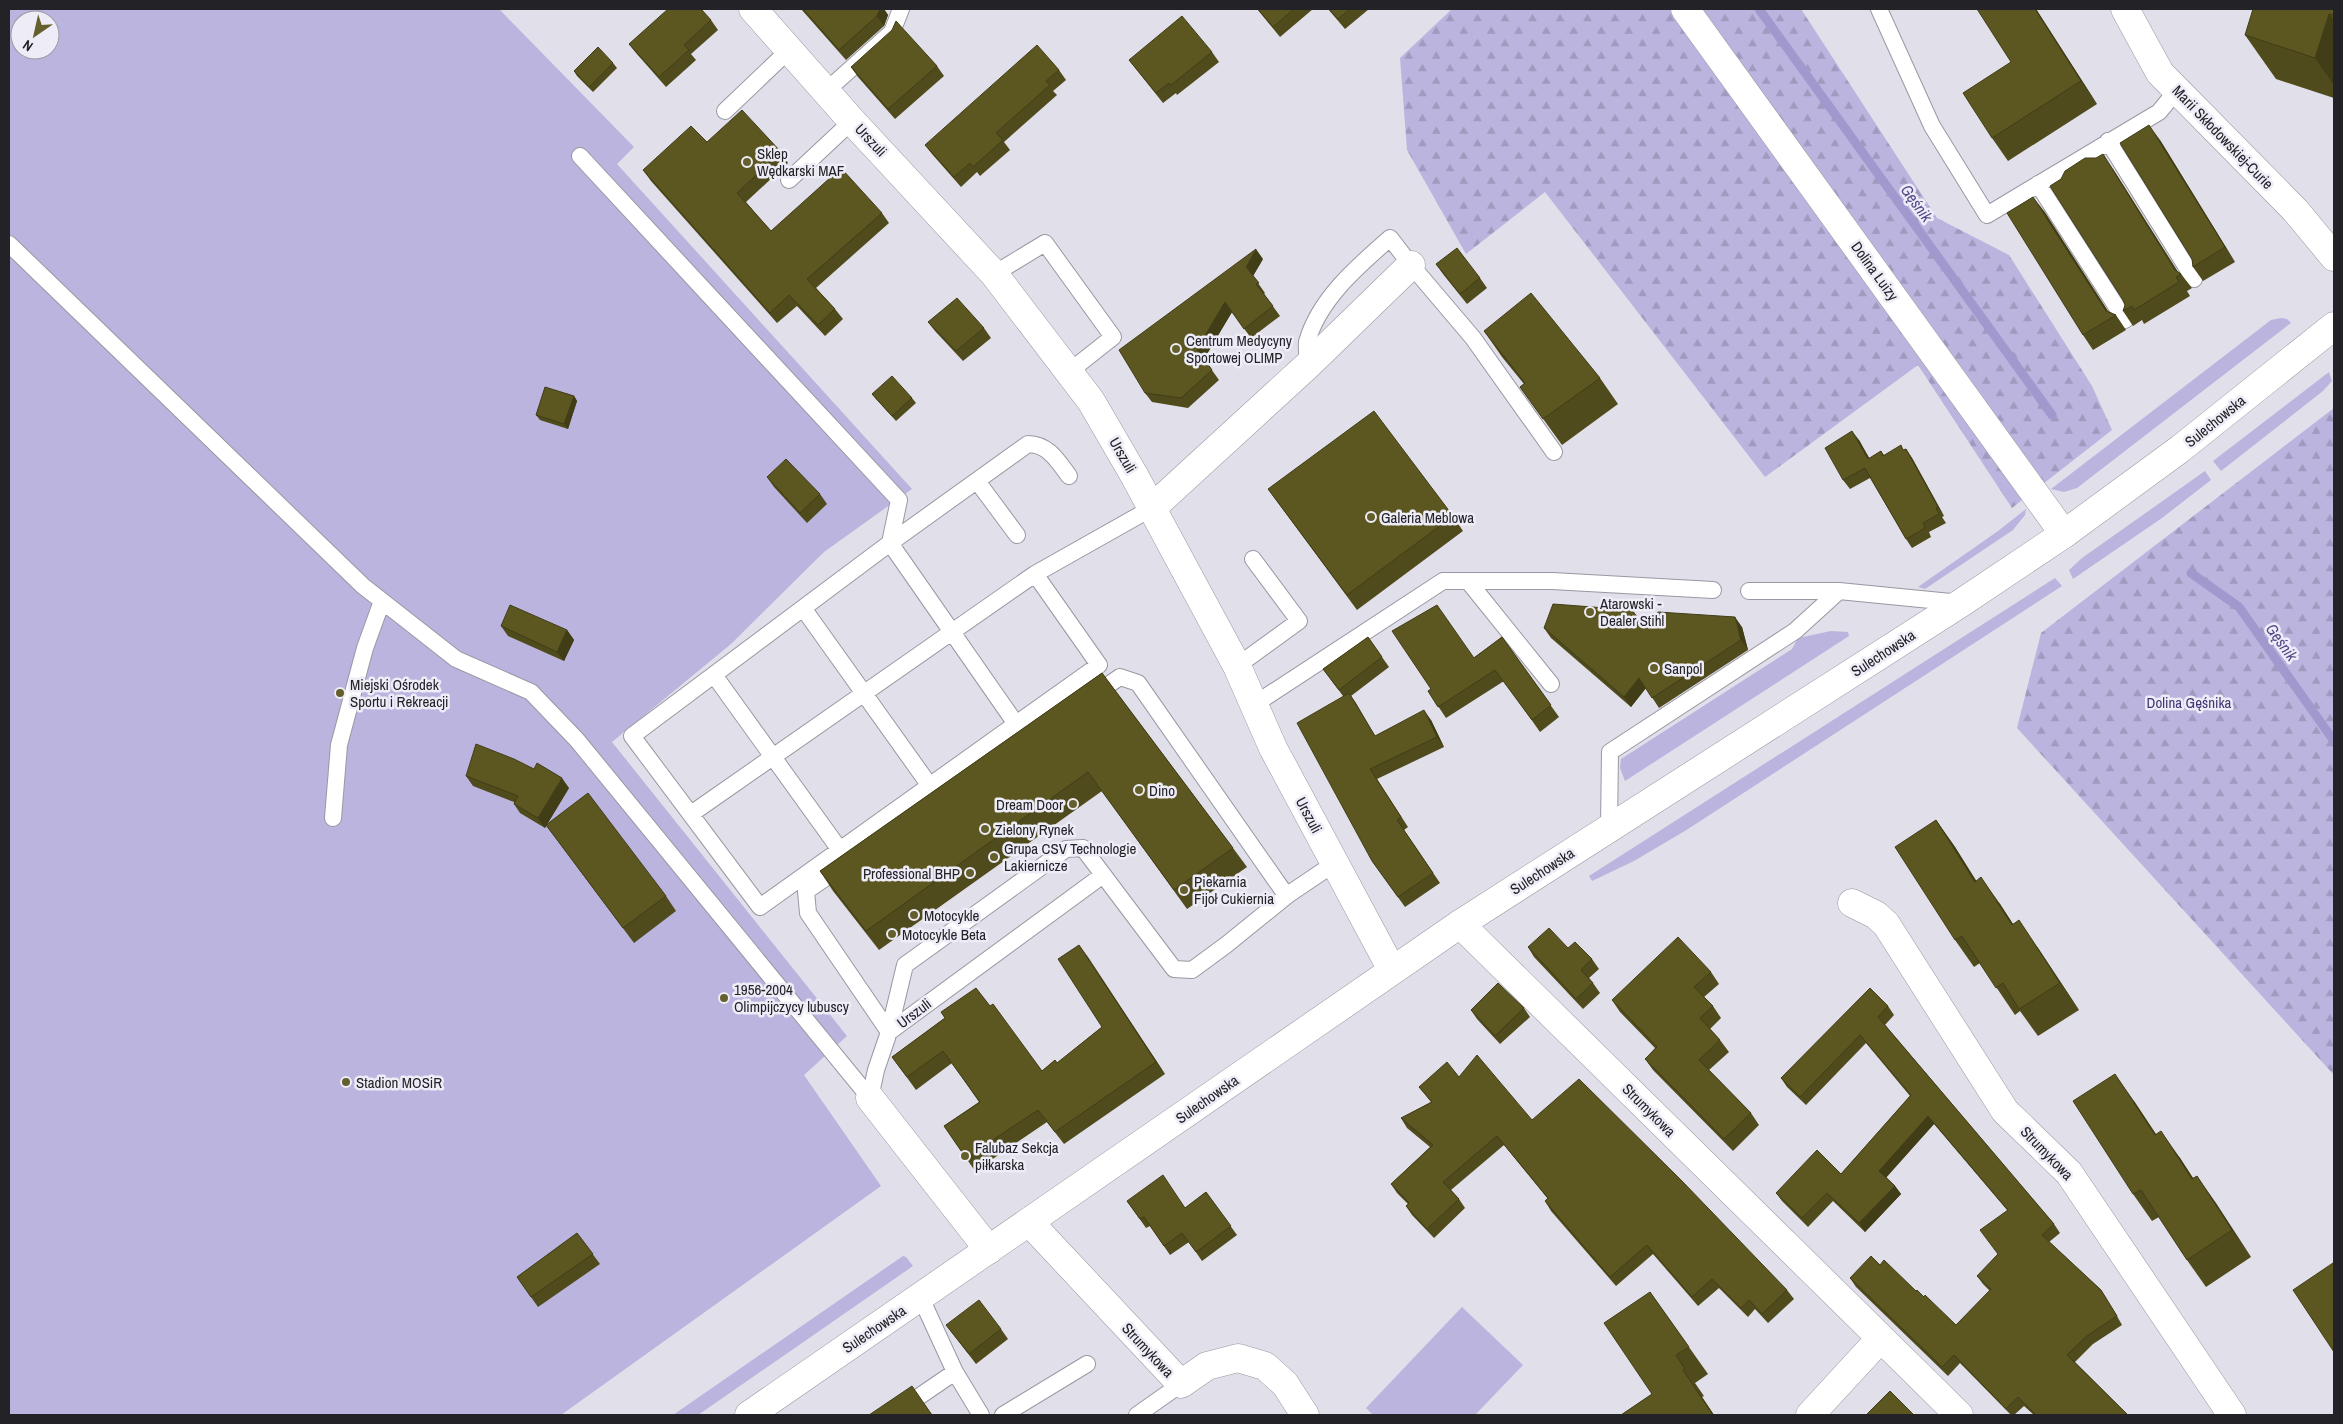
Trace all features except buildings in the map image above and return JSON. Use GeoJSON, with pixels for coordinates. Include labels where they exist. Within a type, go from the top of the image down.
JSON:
{"type":"FeatureCollection","features":[{"type":"Feature","properties":{"kind":"street","name":"Urszuli"},"geometry":{"type":"LineString","coordinates":[[753,9],[852,121],[994,274],[1070,371],[1091,401],[1152,508],[1237,666],[1273,748],[1392,970]]}},
{"type":"Feature","properties":{"kind":"street","name":"Dolina Luizy"},"geometry":{"type":"LineString","coordinates":[[1685,9],[2064,534]]}},
{"type":"Feature","properties":{"kind":"street","name":"Marii Skłodowskiej-Curie"},"geometry":{"type":"LineString","coordinates":[[2125,9],[2160,73],[2295,210],[2334,257]]}},
{"type":"Feature","properties":{"kind":"street"},"geometry":{"type":"LineString","coordinates":[[1152,508],[1308,365],[1411,265]]}},
{"type":"Feature","properties":{"kind":"street","name":"Sulechowska"},"geometry":{"type":"LineString","coordinates":[[749,1415],[1460,924],[1960,603],[2064,534],[2180,449],[2334,326]]}},
{"type":"Feature","properties":{"kind":"street","name":"Strumykowa"},"geometry":{"type":"LineString","coordinates":[[1852,903],[1876,915],[1886,924],[2005,1112],[2069,1173],[2232,1415]]}},
{"type":"Feature","properties":{"kind":"street","name":"Strumykowa"},"geometry":{"type":"LineString","coordinates":[[1460,924],[1959,1415]]}},
{"type":"Feature","properties":{"kind":"street"},"geometry":{"type":"LineString","coordinates":[[870,1098],[989,1250]]}},
{"type":"Feature","properties":{"kind":"street","name":"Strumykowa"},"geometry":{"type":"LineString","coordinates":[[1030,1222],[1181,1384],[1207,1366],[1238,1358],[1265,1366],[1285,1384],[1305,1415]]}},
{"type":"Feature","properties":{"kind":"street"},"geometry":{"type":"LineString","coordinates":[[1810,1415],[1880,1338]]}},
{"type":"Feature","properties":{"kind":"lane"},"geometry":{"type":"LineString","coordinates":[[826,91],[892,32],[901,9]]}},
{"type":"Feature","properties":{"kind":"lane"},"geometry":{"type":"LineString","coordinates":[[1879,9],[1932,126],[1987,215],[2159,112],[2177,90]]}},
{"type":"Feature","properties":{"kind":"lane"},"geometry":{"type":"LineString","coordinates":[[725,111],[789,50]]}},
{"type":"Feature","properties":{"kind":"lane"},"geometry":{"type":"LineString","coordinates":[[789,180],[852,121]]}},
{"type":"Feature","properties":{"kind":"lane"},"geometry":{"type":"LineString","coordinates":[[2108,141],[2194,279]]}},
{"type":"Feature","properties":{"kind":"lane"},"geometry":{"type":"LineString","coordinates":[[580,156],[899,500],[890,543],[1016,724]]}},
{"type":"Feature","properties":{"kind":"lane"},"geometry":{"type":"LineString","coordinates":[[2038,184],[2125,320]]}},
{"type":"Feature","properties":{"kind":"lane"},"geometry":{"type":"LineString","coordinates":[[1308,365],[1307,343],[1319,315],[1356,268],[1390,238],[1473,338],[1554,452]]}},
{"type":"Feature","properties":{"kind":"lane"},"geometry":{"type":"LineString","coordinates":[[994,274],[1045,242],[1113,337],[1070,371]]}},
{"type":"Feature","properties":{"kind":"lane"},"geometry":{"type":"LineString","coordinates":[[9,244],[363,586],[456,660],[531,692],[577,740],[870,1098]]}},
{"type":"Feature","properties":{"kind":"lane"},"geometry":{"type":"LineString","coordinates":[[1035,574],[1099,665],[760,907],[632,736],[890,543],[1028,444],[1039,444],[1053,454],[1069,476]]}},
{"type":"Feature","properties":{"kind":"lane"},"geometry":{"type":"LineString","coordinates":[[977,481],[1017,535]]}},
{"type":"Feature","properties":{"kind":"lane"},"geometry":{"type":"LineString","coordinates":[[690,814],[1035,574],[1152,508]]}},
{"type":"Feature","properties":{"kind":"lane"},"geometry":{"type":"LineString","coordinates":[[1237,666],[1299,621],[1253,559]]}},
{"type":"Feature","properties":{"kind":"lane"},"geometry":{"type":"LineString","coordinates":[[1255,704],[1444,581],[1552,581],[1713,590]]}},
{"type":"Feature","properties":{"kind":"lane"},"geometry":{"type":"LineString","coordinates":[[1468,581],[1552,684]]}},
{"type":"Feature","properties":{"kind":"lane"},"geometry":{"type":"LineString","coordinates":[[1750,591],[1839,591],[1960,603]]}},
{"type":"Feature","properties":{"kind":"lane"},"geometry":{"type":"LineString","coordinates":[[1609,828],[1610,752],[1795,631],[1839,591]]}},
{"type":"Feature","properties":{"kind":"lane"},"geometry":{"type":"LineString","coordinates":[[333,818],[339,745],[365,648],[382,602]]}},
{"type":"Feature","properties":{"kind":"lane"},"geometry":{"type":"LineString","coordinates":[[803,608],[930,786]]}},
{"type":"Feature","properties":{"kind":"lane"},"geometry":{"type":"LineString","coordinates":[[714,675],[840,850]]}},
{"type":"Feature","properties":{"kind":"lane"},"geometry":{"type":"LineString","coordinates":[[1080,705],[1120,677],[1138,683],[1286,895]]}},
{"type":"Feature","properties":{"kind":"lane"},"geometry":{"type":"LineString","coordinates":[[879,842],[806,891],[808,913],[889,1032]]}},
{"type":"Feature","properties":{"kind":"lane"},"geometry":{"type":"LineString","coordinates":[[889,1032],[905,965],[1066,849],[1083,848],[1174,969],[1192,970],[1226,945],[1286,895],[1334,863]]}},
{"type":"Feature","properties":{"kind":"lane","name":"Urszuli"},"geometry":{"type":"LineString","coordinates":[[870,1098],[876,1070],[889,1032],[1103,875]]}},
{"type":"Feature","properties":{"kind":"lane"},"geometry":{"type":"LineString","coordinates":[[921,1298],[955,1372],[981,1415]]}},
{"type":"Feature","properties":{"kind":"lane"},"geometry":{"type":"LineString","coordinates":[[1003,1415],[1087,1364]]}},
{"type":"Feature","properties":{"kind":"lane"},"geometry":{"type":"LineString","coordinates":[[892,1415],[955,1372]]}},
{"type":"Feature","properties":{"kind":"lane"},"geometry":{"type":"LineString","coordinates":[[1137,1415],[1181,1384]]}},
{"type":"Feature","properties":{"kind":"green space","name":"Miejski Ośrodek Sportu i Rekreacji"},"geometry":{"type":"Polygon","coordinates":[[[9,9],[499,9],[634,147],[617,164],[912,489],[824,552],[731,644],[612,742],[847,1036],[804,1075],[881,1186],[561,1415],[9,1415],[9,9]]]}},
{"type":"Feature","properties":{"kind":"green space"},"geometry":{"type":"Polygon","coordinates":[[[1452,9],[1801,9],[1937,218],[2009,255],[2092,386],[2112,430],[2012,508],[1918,365],[1765,477],[1545,192],[1466,254],[1407,150],[1400,58],[1452,9]]]}},
{"type":"Feature","properties":{"kind":"green space"},"geometry":{"type":"Polygon","coordinates":[[[2287,319],[2291,323],[2077,488],[2064,492],[2051,489],[2271,320],[2287,319]]]}},
{"type":"Feature","properties":{"kind":"green space"},"geometry":{"type":"Polygon","coordinates":[[[2329,372],[2332,381],[2323,391],[2221,471],[2213,461],[2329,372]]]}},
{"type":"Feature","properties":{"kind":"green space","name":"Dolina Gęśnika"},"geometry":{"type":"Polygon","coordinates":[[[2334,408],[2334,1075],[2017,728],[2041,633],[2334,408]]]}},
{"type":"Feature","properties":{"kind":"green space"},"geometry":{"type":"Polygon","coordinates":[[[2205,471],[2211,480],[2162,518],[2073,579],[2069,570],[2082,558],[2205,471]]]}},
{"type":"Feature","properties":{"kind":"green space"},"geometry":{"type":"Polygon","coordinates":[[[2026,509],[2025,515],[2013,530],[1925,589],[1918,587],[1998,531],[2026,509]]]}},
{"type":"Feature","properties":{"kind":"green space"},"geometry":{"type":"Polygon","coordinates":[[[2055,578],[2062,586],[1688,829],[1634,861],[1592,881],[1589,876],[2055,578]]]}},
{"type":"Feature","properties":{"kind":"green space"},"geometry":{"type":"Polygon","coordinates":[[[1831,631],[1848,632],[1849,636],[1625,781],[1620,768],[1621,759],[1792,649],[1798,638],[1831,631]]]}},
{"type":"Feature","properties":{"kind":"green space"},"geometry":{"type":"Polygon","coordinates":[[[903,1256],[913,1266],[698,1415],[673,1415],[903,1256]]]}},
{"type":"Feature","properties":{"kind":"green space"},"geometry":{"type":"Polygon","coordinates":[[[1462,1307],[1523,1365],[1475,1415],[1373,1415],[1366,1408],[1462,1307]]]}},
{"type":"Feature","properties":{"kind":"waterway","name":"Gęśnik"},"geometry":{"type":"LineString","coordinates":[[1759,9],[2052,415]]}},
{"type":"Feature","properties":{"kind":"waterway","name":"Gęśnik"},"geometry":{"type":"LineString","coordinates":[[2191,573],[2239,607],[2334,741]]}},
{"type":"Feature","properties":{"kind":"place","name":"Sklep Wędkarski MAF"},"geometry":{"type":"Point","coordinates":[747,162]}},
{"type":"Feature","properties":{"kind":"place","name":"Centrum Medycyny Sportowej OLIMP"},"geometry":{"type":"Point","coordinates":[1176,349]}},
{"type":"Feature","properties":{"kind":"place","name":"Galeria Meblowa"},"geometry":{"type":"Point","coordinates":[1371,517]}},
{"type":"Feature","properties":{"kind":"place","name":"Atarowski - Dealer Stihl"},"geometry":{"type":"Point","coordinates":[1590,612]}},
{"type":"Feature","properties":{"kind":"place","name":"Sanpol"},"geometry":{"type":"Point","coordinates":[1654,668]}},
{"type":"Feature","properties":{"kind":"place","name":"Miejski Ośrodek Sportu i Rekreacji"},"geometry":{"type":"Point","coordinates":[340,693]}},
{"type":"Feature","properties":{"kind":"place","name":"Dino"},"geometry":{"type":"Point","coordinates":[1139,790]}},
{"type":"Feature","properties":{"kind":"place","name":"Dream Door"},"geometry":{"type":"Point","coordinates":[1073,804]}},
{"type":"Feature","properties":{"kind":"place","name":"Zielony Rynek"},"geometry":{"type":"Point","coordinates":[985,829]}},
{"type":"Feature","properties":{"kind":"place","name":"Grupa CSV Technologie Lakiernicze"},"geometry":{"type":"Point","coordinates":[994,857]}},
{"type":"Feature","properties":{"kind":"place","name":"Professional BHP"},"geometry":{"type":"Point","coordinates":[970,873]}},
{"type":"Feature","properties":{"kind":"place","name":"Piekarnia Fijoł Cukiernia"},"geometry":{"type":"Point","coordinates":[1184,890]}},
{"type":"Feature","properties":{"kind":"place","name":"Motocykle"},"geometry":{"type":"Point","coordinates":[914,915]}},
{"type":"Feature","properties":{"kind":"place","name":"Motocykle Beta"},"geometry":{"type":"Point","coordinates":[892,934]}},
{"type":"Feature","properties":{"kind":"place","name":"1956-2004 Olimpijczycy lubuscy"},"geometry":{"type":"Point","coordinates":[724,998]}},
{"type":"Feature","properties":{"kind":"place","name":"Stadion MOSiR"},"geometry":{"type":"Point","coordinates":[346,1082]}},
{"type":"Feature","properties":{"kind":"place","name":"Falubaz Sekcja piłkarska"},"geometry":{"type":"Point","coordinates":[965,1156]}}]}
